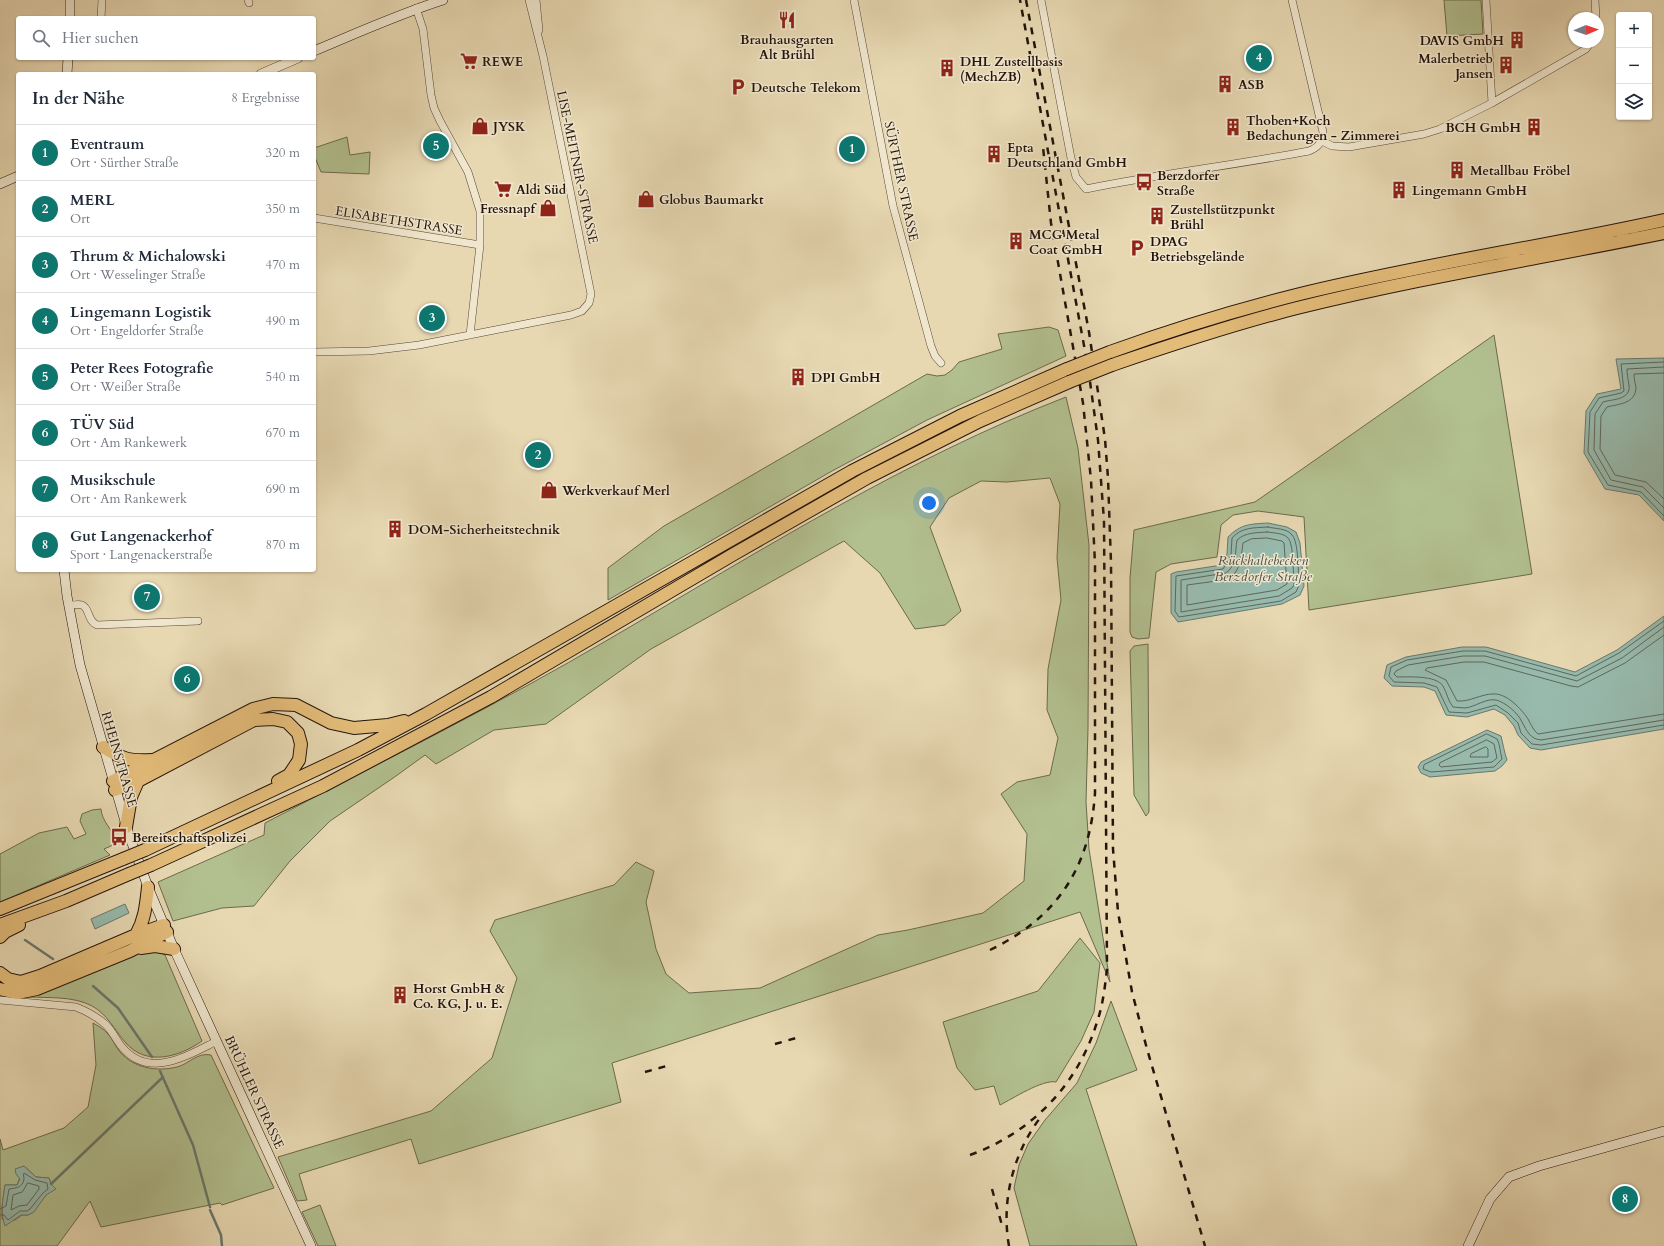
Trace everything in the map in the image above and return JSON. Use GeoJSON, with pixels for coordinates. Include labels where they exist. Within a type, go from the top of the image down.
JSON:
{"type":"FeatureCollection","features":[{"type":"Feature","properties":{"kind":"highway"},"geometry":{"type":"LineString","coordinates":[[0,909],[145,850],[358,750],[426,714],[858,468],[954,419],[1067,369],[1110,352],[1220,316],[1308,292],[1433,265],[1664,220]]}},
{"type":"Feature","properties":{"kind":"highway"},"geometry":{"type":"LineString","coordinates":[[0,925],[66,901],[151,865],[323,786],[490,697],[734,554],[879,472],[980,421],[1069,382],[1112,365],[1202,335],[1298,308],[1401,285],[1664,233]]}},
{"type":"Feature","properties":{"kind":"highway"},"geometry":{"type":"LineString","coordinates":[[114,786],[156,759],[253,709],[273,704],[296,705],[331,723],[354,728],[388,725],[426,714]]}},
{"type":"Feature","properties":{"kind":"highway"},"geometry":{"type":"LineString","coordinates":[[114,786],[138,781],[254,720],[273,719],[287,722],[298,733],[301,744],[299,760],[289,775],[221,815]]}},
{"type":"Feature","properties":{"kind":"highway"},"geometry":{"type":"LineString","coordinates":[[103,747],[122,758],[133,761],[156,759]]}},
{"type":"Feature","properties":{"kind":"highway"},"geometry":{"type":"LineString","coordinates":[[126,827],[131,797],[138,781]]}},
{"type":"Feature","properties":{"kind":"highway"},"geometry":{"type":"LineString","coordinates":[[136,935],[143,921],[146,910],[148,887]]}},
{"type":"Feature","properties":{"kind":"highway"},"geometry":{"type":"LineString","coordinates":[[0,937],[5,932],[66,901]]}},
{"type":"Feature","properties":{"kind":"highway"},"geometry":{"type":"LineString","coordinates":[[0,973],[8,979],[21,982],[40,976],[136,935],[165,928]]}},
{"type":"Feature","properties":{"kind":"highway"},"geometry":{"type":"LineString","coordinates":[[130,951],[165,928]]}},
{"type":"Feature","properties":{"kind":"highway"},"geometry":{"type":"LineString","coordinates":[[0,990],[17,993],[37,989],[130,951],[155,946],[174,949]]}},
{"type":"Feature","properties":{"kind":"main road"},"geometry":{"type":"LineString","coordinates":[[70,0],[70,16]]}},
{"type":"Feature","properties":{"kind":"main road"},"geometry":{"type":"LineString","coordinates":[[316,50],[360,30],[416,8],[443,0]]}},
{"type":"Feature","properties":{"kind":"main road"},"geometry":{"type":"LineString","coordinates":[[68,60],[68,72]]}},
{"type":"Feature","properties":{"kind":"main road"},"geometry":{"type":"LineString","coordinates":[[266,72],[293,60]]}},
{"type":"Feature","properties":{"kind":"main road"},"geometry":{"type":"LineString","coordinates":[[0,184],[16,177]]}},
{"type":"Feature","properties":{"kind":"main road","name":"RHEINSTRASSE"},"geometry":{"type":"LineString","coordinates":[[64,572],[80,664],[114,786],[126,827],[148,887],[174,949]]}},
{"type":"Feature","properties":{"kind":"main road","name":"BRÜHLER STRASSE"},"geometry":{"type":"LineString","coordinates":[[174,949],[311,1246]]}},
{"type":"Feature","properties":{"kind":"main road"},"geometry":{"type":"LineString","coordinates":[[1468,1246],[1490,1199],[1508,1177],[1539,1166],[1664,1131]]}},
{"type":"Feature","properties":{"kind":"street"},"geometry":{"type":"LineString","coordinates":[[101,16],[102,0]]}},
{"type":"Feature","properties":{"kind":"street","name":"LISE-MEITNER-STRASSE"},"geometry":{"type":"LineString","coordinates":[[470,335],[582,311],[589,303],[591,294],[538,36],[529,0]]}},
{"type":"Feature","properties":{"kind":"street","name":"LISE-MEITNER-STRASSE"},"geometry":{"type":"LineString","coordinates":[[536,0],[539,20],[538,36]]}},
{"type":"Feature","properties":{"kind":"street","name":"SÜRTHER STRASSE"},"geometry":{"type":"LineString","coordinates":[[854,0],[893,206],[931,346],[935,356],[941,363]]}},
{"type":"Feature","properties":{"kind":"street"},"geometry":{"type":"LineString","coordinates":[[1041,0],[1071,158],[1076,177],[1086,189],[1309,151],[1316,148],[1322,141],[1323,132],[1292,0]]}},
{"type":"Feature","properties":{"kind":"street"},"geometry":{"type":"LineString","coordinates":[[1486,0],[1492,103]]}},
{"type":"Feature","properties":{"kind":"street"},"geometry":{"type":"LineString","coordinates":[[1594,0],[1595,12]]}},
{"type":"Feature","properties":{"kind":"street"},"geometry":{"type":"LineString","coordinates":[[316,352],[369,351],[419,345],[470,335],[480,245],[480,211],[468,172],[440,122],[434,108],[430,95],[423,29],[416,8]]}},
{"type":"Feature","properties":{"kind":"street"},"geometry":{"type":"LineString","coordinates":[[1322,141],[1332,146],[1349,147],[1424,134],[1440,129],[1492,103],[1587,48]]}},
{"type":"Feature","properties":{"kind":"street","name":"ELISABETHSTRASSE"},"geometry":{"type":"LineString","coordinates":[[316,218],[480,245]]}},
{"type":"Feature","properties":{"kind":"street"},"geometry":{"type":"LineString","coordinates":[[69,606],[82,605],[91,621],[97,625],[198,620]]}},
{"type":"Feature","properties":{"kind":"street"},"geometry":{"type":"LineString","coordinates":[[0,1000],[76,1007],[86,1010],[106,1025],[123,1048],[134,1057],[146,1062],[161,1064],[182,1059],[217,1041]]}},
{"type":"Feature","properties":{"kind":"green space"},"geometry":{"type":"Polygon","coordinates":[[[1444,0],[1481,0],[1483,34],[1447,36],[1444,0]]]}},
{"type":"Feature","properties":{"kind":"green space"},"geometry":{"type":"Polygon","coordinates":[[[347,137],[350,155],[370,152],[369,174],[321,172],[316,160],[316,147],[347,137]]]}},
{"type":"Feature","properties":{"kind":"green space"},"geometry":{"type":"Polygon","coordinates":[[[1049,327],[1058,330],[1066,356],[927,420],[832,471],[608,600],[608,568],[664,526],[927,374],[937,376],[945,375],[959,362],[1002,349],[998,334],[1049,327]]]}},
{"type":"Feature","properties":{"kind":"green space"},"geometry":{"type":"Polygon","coordinates":[[[1494,335],[1532,574],[1309,610],[1304,517],[1258,511],[1233,515],[1221,525],[1217,557],[1171,564],[1156,572],[1149,638],[1138,639],[1132,637],[1130,632],[1130,578],[1134,530],[1255,502],[1494,335]]]}},
{"type":"Feature","properties":{"kind":"green space"},"geometry":{"type":"Polygon","coordinates":[[[1066,397],[1078,448],[1089,545],[1086,802],[1089,849],[1110,982],[1080,912],[612,1063],[621,1102],[419,1164],[411,1139],[299,1174],[307,1200],[297,1201],[278,1157],[431,1111],[492,1058],[517,978],[490,931],[495,920],[614,885],[636,862],[654,871],[646,902],[656,949],[666,974],[689,993],[760,988],[878,935],[908,930],[983,913],[1024,881],[1027,834],[1001,794],[1017,782],[1050,775],[1058,738],[1047,710],[1048,669],[1061,600],[1057,558],[1060,504],[1050,478],[1007,482],[981,481],[949,498],[930,527],[961,611],[945,625],[915,629],[880,573],[844,541],[651,649],[546,724],[494,730],[436,764],[425,755],[330,821],[290,861],[254,906],[222,908],[173,921],[158,882],[264,835],[265,823],[526,686],[834,508],[948,449],[1066,397]]]}},
{"type":"Feature","properties":{"kind":"green space"},"geometry":{"type":"Polygon","coordinates":[[[1148,644],[1149,812],[1146,816],[1134,795],[1130,651],[1134,646],[1148,644]]]}},
{"type":"Feature","properties":{"kind":"green space"},"geometry":{"type":"Polygon","coordinates":[[[101,809],[105,822],[118,843],[104,849],[110,855],[0,902],[0,854],[39,833],[67,827],[74,839],[86,834],[80,821],[82,814],[92,810],[101,809]]]}},
{"type":"Feature","properties":{"kind":"green space"},"geometry":{"type":"Polygon","coordinates":[[[1080,938],[1100,963],[1094,1012],[1081,1041],[1056,1082],[1043,1083],[1000,1105],[994,1086],[975,1090],[957,1068],[943,1022],[1038,991],[1080,938]]]}},
{"type":"Feature","properties":{"kind":"green space"},"geometry":{"type":"Polygon","coordinates":[[[152,948],[165,955],[202,1041],[193,1047],[173,1055],[153,1057],[143,1055],[133,1050],[102,1013],[85,1003],[69,999],[29,997],[93,970],[152,948]]]}},
{"type":"Feature","properties":{"kind":"green space"},"geometry":{"type":"Polygon","coordinates":[[[1111,1001],[1137,1070],[1086,1089],[1137,1246],[1030,1246],[1014,1188],[1019,1165],[1028,1144],[1045,1120],[1077,1083],[1096,1043],[1111,1001]]]}},
{"type":"Feature","properties":{"kind":"green space"},"geometry":{"type":"Polygon","coordinates":[[[93,1023],[106,1032],[118,1050],[132,1062],[153,1069],[177,1067],[201,1055],[211,1055],[274,1188],[222,1205],[220,1203],[101,1227],[90,1201],[57,1246],[0,1246],[0,1139],[3,1150],[64,1128],[88,1107],[96,1065],[93,1023]],[[24,1166],[17,1185],[5,1185],[2,1219],[15,1220],[22,1215],[28,1215],[33,1212],[46,1195],[51,1184],[49,1178],[36,1177],[24,1166]]]}},
{"type":"Feature","properties":{"kind":"green space"},"geometry":{"type":"Polygon","coordinates":[[[320,1205],[336,1246],[318,1246],[302,1212],[320,1205]]]}},
{"type":"Feature","properties":{"kind":"water"},"geometry":{"type":"Polygon","coordinates":[[[1664,358],[1664,521],[1639,495],[1605,489],[1584,453],[1586,411],[1597,394],[1621,389],[1616,359],[1664,358]]]}},
{"type":"Feature","properties":{"kind":"water","name":"Rückhaltebecken Berzdorfer Straße"},"geometry":{"type":"Polygon","coordinates":[[[1268,523],[1287,527],[1296,532],[1300,543],[1304,586],[1300,595],[1282,604],[1178,622],[1171,613],[1171,574],[1222,565],[1227,554],[1228,537],[1237,529],[1242,527],[1268,523]]]}},
{"type":"Feature","properties":{"kind":"water"},"geometry":{"type":"Polygon","coordinates":[[[1664,616],[1664,729],[1541,750],[1530,748],[1518,735],[1514,726],[1505,715],[1494,709],[1467,717],[1446,715],[1435,691],[1424,687],[1392,686],[1384,678],[1387,665],[1406,657],[1462,647],[1486,647],[1575,672],[1617,650],[1664,616]]]}},
{"type":"Feature","properties":{"kind":"water"},"geometry":{"type":"Polygon","coordinates":[[[1487,730],[1501,736],[1507,760],[1495,771],[1430,777],[1421,773],[1418,767],[1421,762],[1487,730]]]}},
{"type":"Feature","properties":{"kind":"water"},"geometry":{"type":"Polygon","coordinates":[[[125,904],[129,913],[95,929],[91,919],[125,904]]]}},
{"type":"Feature","properties":{"kind":"water"},"geometry":{"type":"Polygon","coordinates":[[[24,1166],[36,1177],[49,1178],[51,1184],[56,1189],[46,1195],[34,1212],[28,1215],[21,1215],[5,1226],[2,1211],[5,1185],[17,1185],[20,1179],[16,1174],[15,1169],[24,1166]]]}},
{"type":"Feature","properties":{"kind":"waterway"},"geometry":{"type":"LineString","coordinates":[[25,940],[53,959]]}},
{"type":"Feature","properties":{"kind":"waterway"},"geometry":{"type":"LineString","coordinates":[[93,986],[118,1008],[152,1057]]}},
{"type":"Feature","properties":{"kind":"waterway"},"geometry":{"type":"LineString","coordinates":[[160,1071],[193,1145],[210,1207]]}},
{"type":"Feature","properties":{"kind":"waterway"},"geometry":{"type":"LineString","coordinates":[[51,1184],[163,1077]]}},
{"type":"Feature","properties":{"kind":"waterway"},"geometry":{"type":"LineString","coordinates":[[210,1210],[221,1235],[222,1246]]}},
{"type":"Feature","properties":{"kind":"railway"},"geometry":{"type":"LineString","coordinates":[[970,1155],[992,1146],[1013,1134],[1032,1120],[1065,1086],[1089,1045],[1099,1016],[1105,989],[1107,969],[1104,521],[1098,440],[1088,367],[1020,0]]}},
{"type":"Feature","properties":{"kind":"railway"},"geometry":{"type":"LineString","coordinates":[[1026,0],[1089,332],[1105,439],[1111,563],[1113,849],[1118,912],[1132,992],[1147,1049],[1205,1246]]}},
{"type":"Feature","properties":{"kind":"railway"},"geometry":{"type":"LineString","coordinates":[[990,950],[1014,937],[1034,922],[1052,905],[1066,887],[1078,866],[1086,844],[1092,820],[1095,793],[1095,564],[1091,480],[1083,403],[1051,223],[1043,147]]}},
{"type":"Feature","properties":{"kind":"railway"},"geometry":{"type":"LineString","coordinates":[[775,1044],[796,1038]]}},
{"type":"Feature","properties":{"kind":"railway"},"geometry":{"type":"LineString","coordinates":[[645,1072],[670,1065]]}},
{"type":"Feature","properties":{"kind":"railway"},"geometry":{"type":"LineString","coordinates":[[1009,1246],[1007,1212],[1011,1179],[1016,1162],[1023,1147],[1040,1118]]}},
{"type":"Feature","properties":{"kind":"railway"},"geometry":{"type":"LineString","coordinates":[[992,1189],[1003,1229]]}},
{"type":"Feature","properties":{"kind":"place","name":"Brauhausgarten Alt Brühl"},"geometry":{"type":"Point","coordinates":[787,20]}},
{"type":"Feature","properties":{"kind":"place","name":"DAVIS GmbH"},"geometry":{"type":"Point","coordinates":[1517,40]}},
{"type":"Feature","properties":{"kind":"place","name":"Lingemann Logistik"},"geometry":{"type":"Point","coordinates":[1259,58]}},
{"type":"Feature","properties":{"kind":"place","name":"REWE"},"geometry":{"type":"Point","coordinates":[469,61]}},
{"type":"Feature","properties":{"kind":"place","name":"Malerbetrieb Jansen"},"geometry":{"type":"Point","coordinates":[1506,65]}},
{"type":"Feature","properties":{"kind":"place","name":"DHL Zustellbasis (MechZB)"},"geometry":{"type":"Point","coordinates":[947,68]}},
{"type":"Feature","properties":{"kind":"place","name":"ASB"},"geometry":{"type":"Point","coordinates":[1225,84]}},
{"type":"Feature","properties":{"kind":"place","name":"Deutsche Telekom"},"geometry":{"type":"Point","coordinates":[738,87]}},
{"type":"Feature","properties":{"kind":"place","name":"JYSK"},"geometry":{"type":"Point","coordinates":[480,126]}},
{"type":"Feature","properties":{"kind":"place","name":"Thoben+Koch Bedachungen - Zimmerei"},"geometry":{"type":"Point","coordinates":[1233,127]}},
{"type":"Feature","properties":{"kind":"place","name":"BCH GmbH"},"geometry":{"type":"Point","coordinates":[1534,127]}},
{"type":"Feature","properties":{"kind":"place","name":"Peter Rees Fotografie"},"geometry":{"type":"Point","coordinates":[436,146]}},
{"type":"Feature","properties":{"kind":"place","name":"Eventraum"},"geometry":{"type":"Point","coordinates":[852,149]}},
{"type":"Feature","properties":{"kind":"place","name":"Epta Deutschland GmbH"},"geometry":{"type":"Point","coordinates":[994,154]}},
{"type":"Feature","properties":{"kind":"place","name":"Metallbau Fröbel"},"geometry":{"type":"Point","coordinates":[1457,170]}},
{"type":"Feature","properties":{"kind":"place","name":"Berzdorfer Straße"},"geometry":{"type":"Point","coordinates":[1144,182]}},
{"type":"Feature","properties":{"kind":"place","name":"Aldi Süd"},"geometry":{"type":"Point","coordinates":[503,189]}},
{"type":"Feature","properties":{"kind":"place","name":"Lingemann GmbH"},"geometry":{"type":"Point","coordinates":[1399,190]}},
{"type":"Feature","properties":{"kind":"place","name":"Globus Baumarkt"},"geometry":{"type":"Point","coordinates":[646,199]}},
{"type":"Feature","properties":{"kind":"place","name":"Fressnapf"},"geometry":{"type":"Point","coordinates":[548,208]}},
{"type":"Feature","properties":{"kind":"place","name":"Zustellstützpunkt Brühl"},"geometry":{"type":"Point","coordinates":[1157,216]}},
{"type":"Feature","properties":{"kind":"place","name":"MCG Metal Coat GmbH"},"geometry":{"type":"Point","coordinates":[1016,241]}},
{"type":"Feature","properties":{"kind":"place","name":"DPAG Betriebsgelände"},"geometry":{"type":"Point","coordinates":[1137,248]}},
{"type":"Feature","properties":{"kind":"place","name":"Thrum & Michalowski"},"geometry":{"type":"Point","coordinates":[432,318]}},
{"type":"Feature","properties":{"kind":"place","name":"DPI GmbH"},"geometry":{"type":"Point","coordinates":[798,377]}},
{"type":"Feature","properties":{"kind":"place","name":"MERL"},"geometry":{"type":"Point","coordinates":[538,455]}},
{"type":"Feature","properties":{"kind":"place","name":"Werkverkauf Merl"},"geometry":{"type":"Point","coordinates":[549,490]}},
{"type":"Feature","properties":{"kind":"place","name":"DOM-Sicherheitstechnik"},"geometry":{"type":"Point","coordinates":[395,529]}},
{"type":"Feature","properties":{"kind":"place","name":"Musikschule"},"geometry":{"type":"Point","coordinates":[147,597]}},
{"type":"Feature","properties":{"kind":"place","name":"TÜV Süd"},"geometry":{"type":"Point","coordinates":[187,679]}},
{"type":"Feature","properties":{"kind":"place","name":"Bereitschaftspolizei"},"geometry":{"type":"Point","coordinates":[119,837]}},
{"type":"Feature","properties":{"kind":"place","name":"Horst GmbH & Co. KG, J. u. E."},"geometry":{"type":"Point","coordinates":[400,995]}},
{"type":"Feature","properties":{"kind":"place","name":"Gut Langenackerhof"},"geometry":{"type":"Point","coordinates":[1625,1199]}}]}
